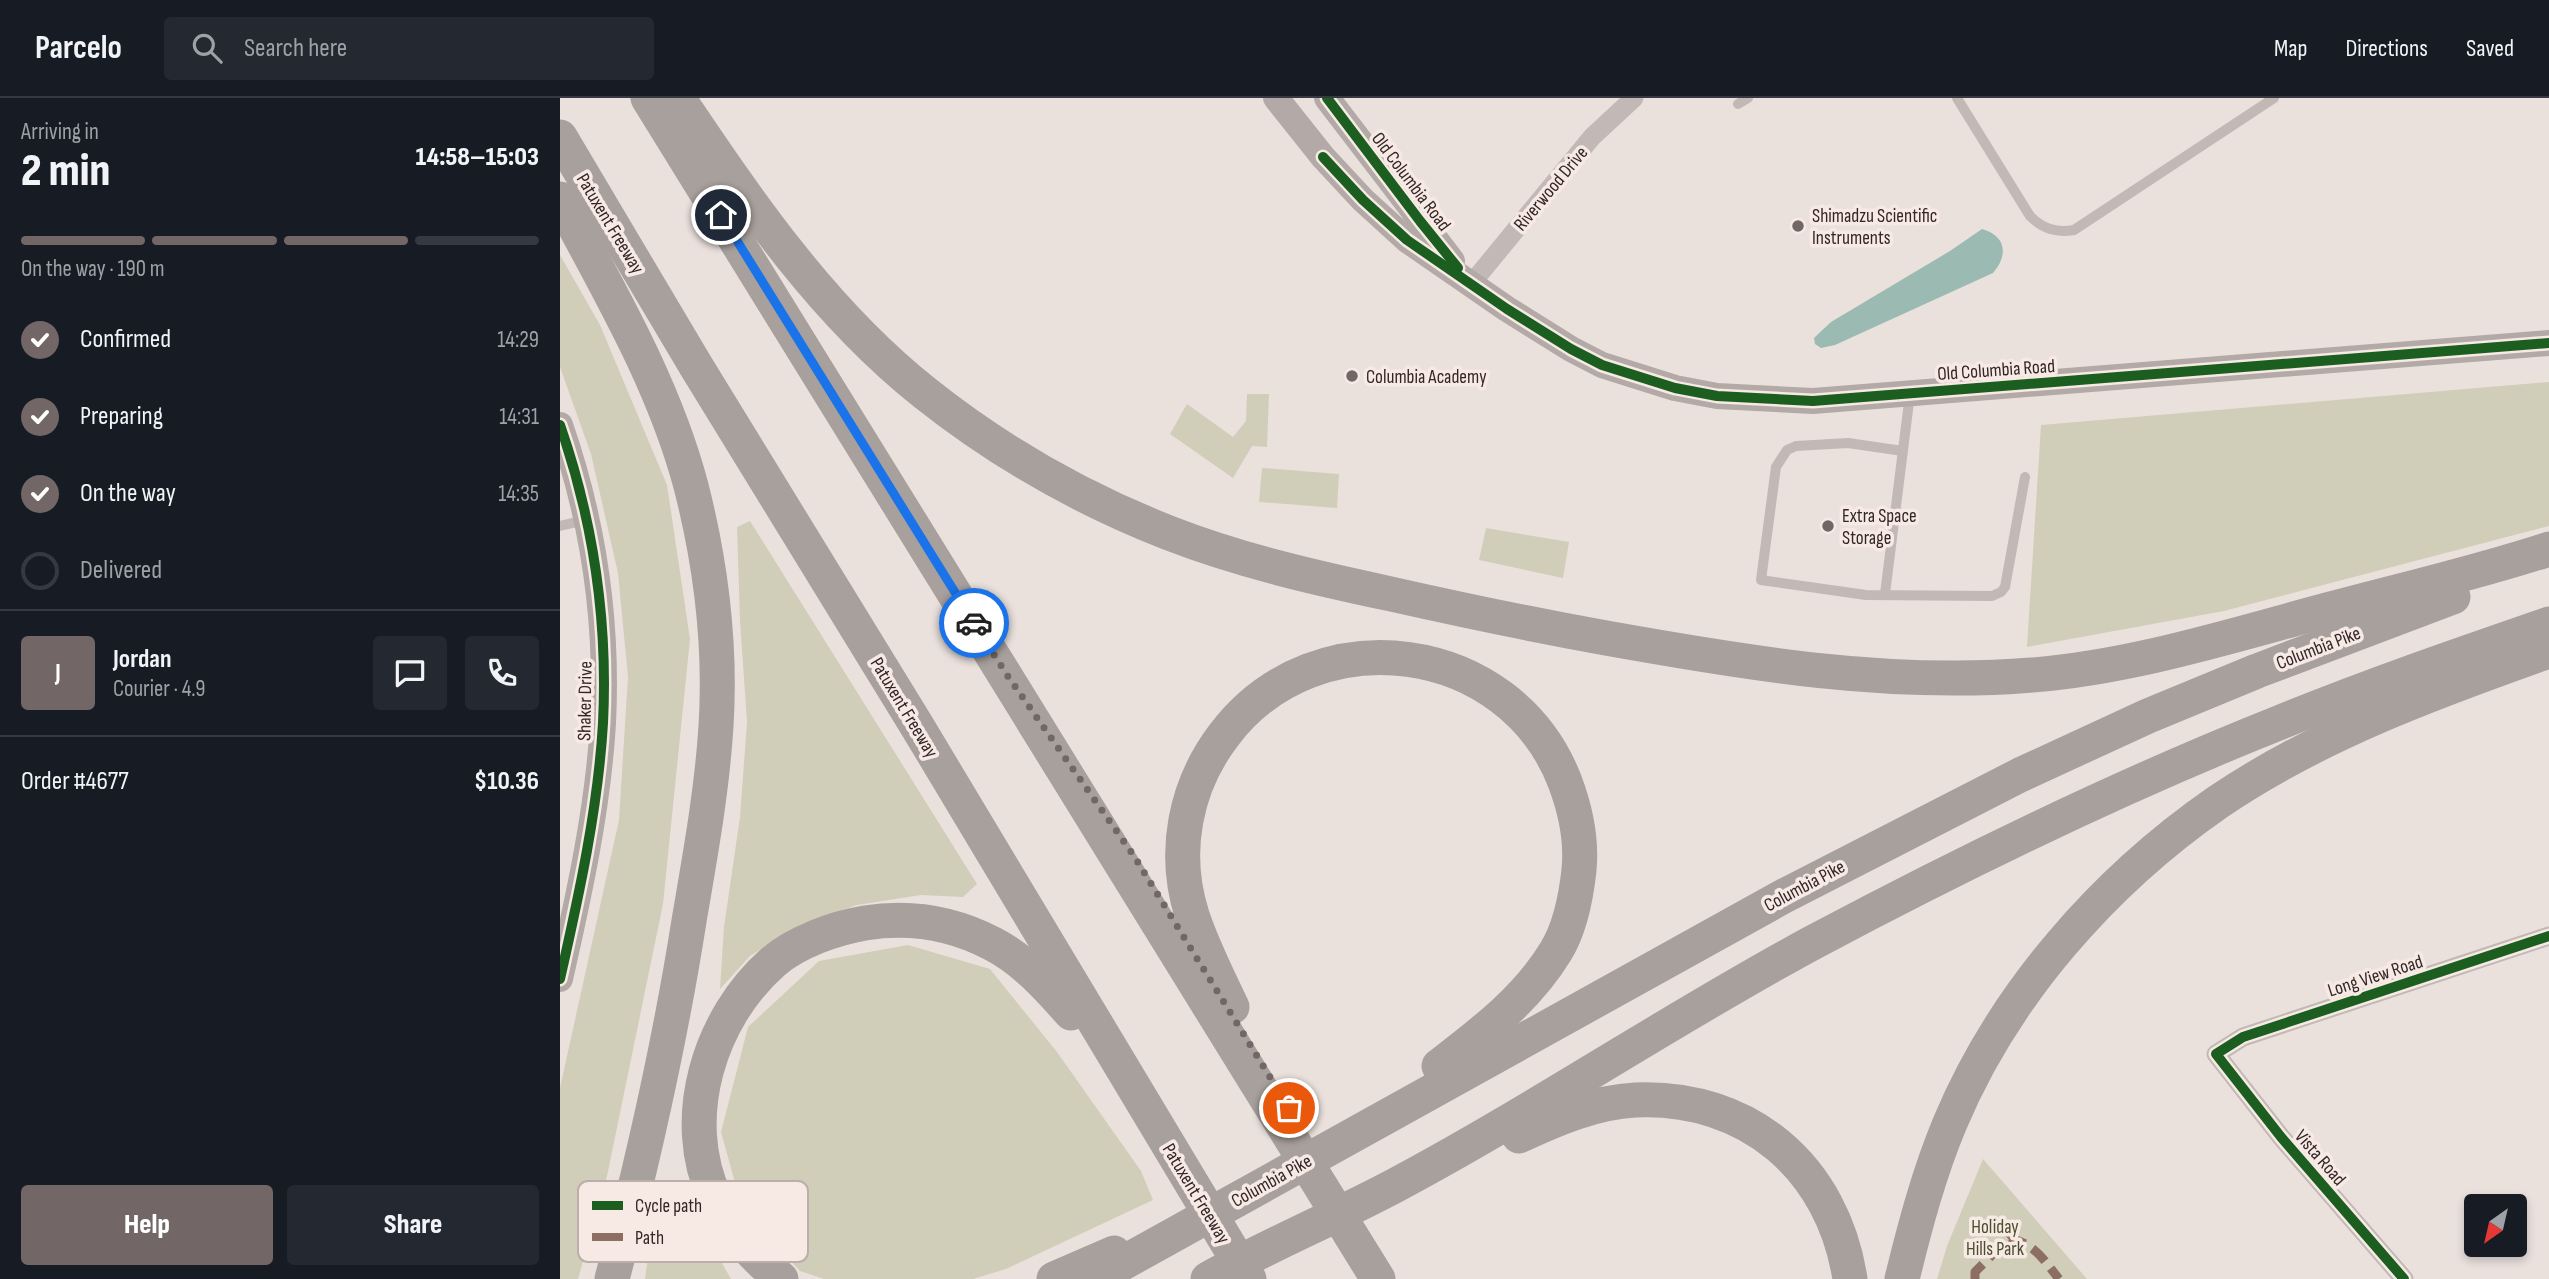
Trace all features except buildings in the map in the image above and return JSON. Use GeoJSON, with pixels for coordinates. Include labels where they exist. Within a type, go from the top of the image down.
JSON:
{"type":"FeatureCollection","features":[{"type":"Feature","properties":{"kind":"highway"},"geometry":{"type":"LineString","coordinates":[[648,98],[1379,1268]]}},
{"type":"Feature","properties":{"kind":"highway"},"geometry":{"type":"LineString","coordinates":[[678,98],[736,185],[815,287],[870,345],[925,393],[983,436],[1046,475],[1106,506],[1237,557],[1311,577],[1556,629],[1696,654],[1882,677],[1962,679],[2034,675],[2109,666],[2193,647],[2549,549]]}},
{"type":"Feature","properties":{"kind":"highway","name":"Patuxent Freeway"},"geometry":{"type":"LineString","coordinates":[[560,137],[1163,1136],[1255,1264]]}},
{"type":"Feature","properties":{"kind":"highway"},"geometry":{"type":"LineString","coordinates":[[560,199],[614,301],[671,426],[690,484],[704,544],[714,612],[717,660],[716,726],[709,790],[680,976],[638,1181]]}},
{"type":"Feature","properties":{"kind":"highway","name":"Columbia Pike"},"geometry":{"type":"LineString","coordinates":[[1094,1279],[1782,897],[2020,775],[2148,716],[2257,671],[2380,623],[2549,564]]}},
{"type":"Feature","properties":{"kind":"highway"},"geometry":{"type":"LineString","coordinates":[[1221,1279],[1255,1264],[1808,946],[1930,881],[2034,830],[2278,723],[2397,676],[2549,624]]}},
{"type":"Feature","properties":{"kind":"highway"},"geometry":{"type":"LineString","coordinates":[[1902,1279],[1930,1176],[1951,1121],[1979,1066],[2008,1016],[2039,973],[2077,925],[2124,879],[2168,840],[2219,802],[2287,762],[2407,704],[2549,651]]}},
{"type":"Feature","properties":{"kind":"highway"},"geometry":{"type":"LineString","coordinates":[[1283,1111],[1191,914],[1184,882],[1181,846],[1186,811],[1197,782],[1212,751],[1232,724],[1256,701],[1285,681],[1319,666],[1349,659],[1382,656],[1451,669],[1508,701],[1547,745],[1561,772],[1573,804],[1579,832],[1577,882],[1571,912],[1560,941],[1538,976],[1514,1003],[1478,1036],[1326,1149]]}},
{"type":"Feature","properties":{"kind":"highway"},"geometry":{"type":"LineString","coordinates":[[1007,675],[1134,856],[1246,1035]]}},
{"type":"Feature","properties":{"kind":"highway"},"geometry":{"type":"LineString","coordinates":[[709,1181],[703,1159],[700,1124],[702,1090],[707,1063],[719,1033],[735,1007],[774,961],[823,936],[850,926],[903,920],[929,922],[964,930],[995,944],[1021,962],[1046,984],[1073,1016],[1163,1136]]}},
{"type":"Feature","properties":{"kind":"highway"},"geometry":{"type":"LineString","coordinates":[[1395,1185],[1489,1150],[1565,1115],[1633,1100],[1694,1105],[1731,1116],[1761,1132],[1787,1153],[1812,1181],[1831,1210],[1845,1248],[1850,1279]]}},
{"type":"Feature","properties":{"kind":"highway"},"geometry":{"type":"LineString","coordinates":[[1054,1279],[1233,1202]]}},
{"type":"Feature","properties":{"kind":"highway"},"geometry":{"type":"LineString","coordinates":[[612,1279],[616,1262]]}},
{"type":"Feature","properties":{"kind":"highway"},"geometry":{"type":"LineString","coordinates":[[760,1262],[781,1279]]}},
{"type":"Feature","properties":{"kind":"highway"},"geometry":{"type":"LineString","coordinates":[[1208,1279],[1255,1264]]}},
{"type":"Feature","properties":{"kind":"street","name":"Old Columbia Road"},"geometry":{"type":"LineString","coordinates":[[1276,98],[1323,157],[1363,200],[1406,240],[1571,349],[1602,365],[1675,388],[1717,396],[1802,400],[2549,343]]}},
{"type":"Feature","properties":{"kind":"street","name":"Old Columbia Road"},"geometry":{"type":"LineString","coordinates":[[1328,98],[1420,221],[1472,283]]}},
{"type":"Feature","properties":{"kind":"street","name":"Riverwood Drive"},"geometry":{"type":"LineString","coordinates":[[1472,283],[1592,137],[1634,98]]}},
{"type":"Feature","properties":{"kind":"street","name":"Shaker Drive"},"geometry":{"type":"LineString","coordinates":[[560,425],[586,520],[602,617],[603,722],[596,794],[560,979]]}},
{"type":"Feature","properties":{"kind":"street","name":"Long View Road"},"geometry":{"type":"LineString","coordinates":[[2216,1054],[2243,1037],[2549,936]]}},
{"type":"Feature","properties":{"kind":"street","name":"Vista Road"},"geometry":{"type":"LineString","coordinates":[[2216,1054],[2281,1137],[2404,1279]]}},
{"type":"Feature","properties":{"kind":"lane"},"geometry":{"type":"LineString","coordinates":[[1738,104],[1748,98]]}},
{"type":"Feature","properties":{"kind":"lane"},"geometry":{"type":"LineString","coordinates":[[1957,98],[2030,216],[2039,225],[2062,232],[2074,230],[2274,98]]}},
{"type":"Feature","properties":{"kind":"lane"},"geometry":{"type":"LineString","coordinates":[[1885,594],[1910,393]]}},
{"type":"Feature","properties":{"kind":"lane"},"geometry":{"type":"LineString","coordinates":[[1903,451],[1848,443],[1796,446],[1787,450],[1776,467],[1761,580],[1866,595],[1992,596],[2005,587],[2025,477]]}},
{"type":"Feature","properties":{"kind":"lane"},"geometry":{"type":"LineString","coordinates":[[560,526],[586,520]]}},
{"type":"Feature","properties":{"kind":"green space"},"geometry":{"type":"Polygon","coordinates":[[[560,255],[600,325],[667,485],[690,639],[663,904],[606,1181],[578,1181],[578,1262],[583,1262],[578,1279],[560,1279],[560,1088],[619,820],[628,677],[618,573],[591,454],[560,367],[560,255]]]}},
{"type":"Feature","properties":{"kind":"green space"},"geometry":{"type":"Polygon","coordinates":[[[2549,382],[2549,526],[2224,611],[2027,647],[2041,425],[2549,382]]]}},
{"type":"Feature","properties":{"kind":"green space"},"geometry":{"type":"Polygon","coordinates":[[[1247,394],[1269,394],[1267,447],[1252,446],[1233,478],[1170,434],[1187,404],[1233,437],[1246,421],[1247,394]]]}},
{"type":"Feature","properties":{"kind":"green space"},"geometry":{"type":"Polygon","coordinates":[[[1262,468],[1339,474],[1337,508],[1259,502],[1262,468]]]}},
{"type":"Feature","properties":{"kind":"green space"},"geometry":{"type":"Polygon","coordinates":[[[750,521],[977,884],[963,897],[921,895],[857,905],[800,925],[750,956],[720,989],[724,927],[740,817],[747,722],[737,527],[750,521]]]}},
{"type":"Feature","properties":{"kind":"green space"},"geometry":{"type":"Polygon","coordinates":[[[1486,528],[1569,542],[1563,578],[1479,560],[1486,528]]]}},
{"type":"Feature","properties":{"kind":"green space"},"geometry":{"type":"Polygon","coordinates":[[[908,945],[990,969],[1057,1052],[1141,1171],[1153,1200],[1006,1269],[973,1279],[824,1279],[800,1271],[792,1262],[808,1262],[808,1181],[735,1181],[721,1132],[748,1027],[819,961],[908,945]]]}},
{"type":"Feature","properties":{"kind":"green space","name":"Holiday Hills Park"},"geometry":{"type":"Polygon","coordinates":[[[1983,1159],[2087,1279],[1937,1279],[1947,1246],[1983,1159]]]}},
{"type":"Feature","properties":{"kind":"green space"},"geometry":{"type":"Polygon","coordinates":[[[647,1262],[721,1262],[731,1279],[645,1279],[647,1262]]]}},
{"type":"Feature","properties":{"kind":"water"},"geometry":{"type":"Polygon","coordinates":[[[1982,229],[1996,236],[2002,247],[2001,260],[1993,273],[1835,345],[1821,348],[1815,344],[1814,338],[1831,322],[1982,229]]]}},
{"type":"Feature","properties":{"kind":"marked path"},"geometry":{"type":"LineString","coordinates":[[1975,1279],[1975,1272],[2009,1238],[2032,1248],[2059,1279]]}},
{"type":"Feature","properties":{"kind":"cycle path"},"geometry":{"type":"LineString","coordinates":[[1327,98],[1458,268]]}},
{"type":"Feature","properties":{"kind":"cycle path"},"geometry":{"type":"LineString","coordinates":[[1323,157],[1363,200],[1407,240],[1507,309],[1571,349],[1602,365],[1675,388],[1717,396],[1813,401],[2549,343]]}},
{"type":"Feature","properties":{"kind":"cycle path"},"geometry":{"type":"LineString","coordinates":[[560,425],[581,497],[596,572],[604,685],[603,723],[592,820],[560,979]]}},
{"type":"Feature","properties":{"kind":"cycle path"},"geometry":{"type":"LineString","coordinates":[[2404,1279],[2281,1137],[2216,1054],[2243,1037],[2549,936]]}},
{"type":"Feature","properties":{"kind":"way so far"},"geometry":{"type":"LineString","coordinates":[[974,623],[1007,675],[1134,856],[1289,1108]]}},
{"type":"Feature","properties":{"kind":"place","name":"Shimadzu Scientific Instruments"},"geometry":{"type":"Point","coordinates":[1798,226]}},
{"type":"Feature","properties":{"kind":"place","name":"Columbia Academy"},"geometry":{"type":"Point","coordinates":[1352,376]}},
{"type":"Feature","properties":{"kind":"place","name":"Extra Space Storage"},"geometry":{"type":"Point","coordinates":[1828,526]}},
{"type":"Feature","properties":{"kind":"route"},"geometry":{"type":"LineString","coordinates":[[721,215],[974,623]]}}]}
